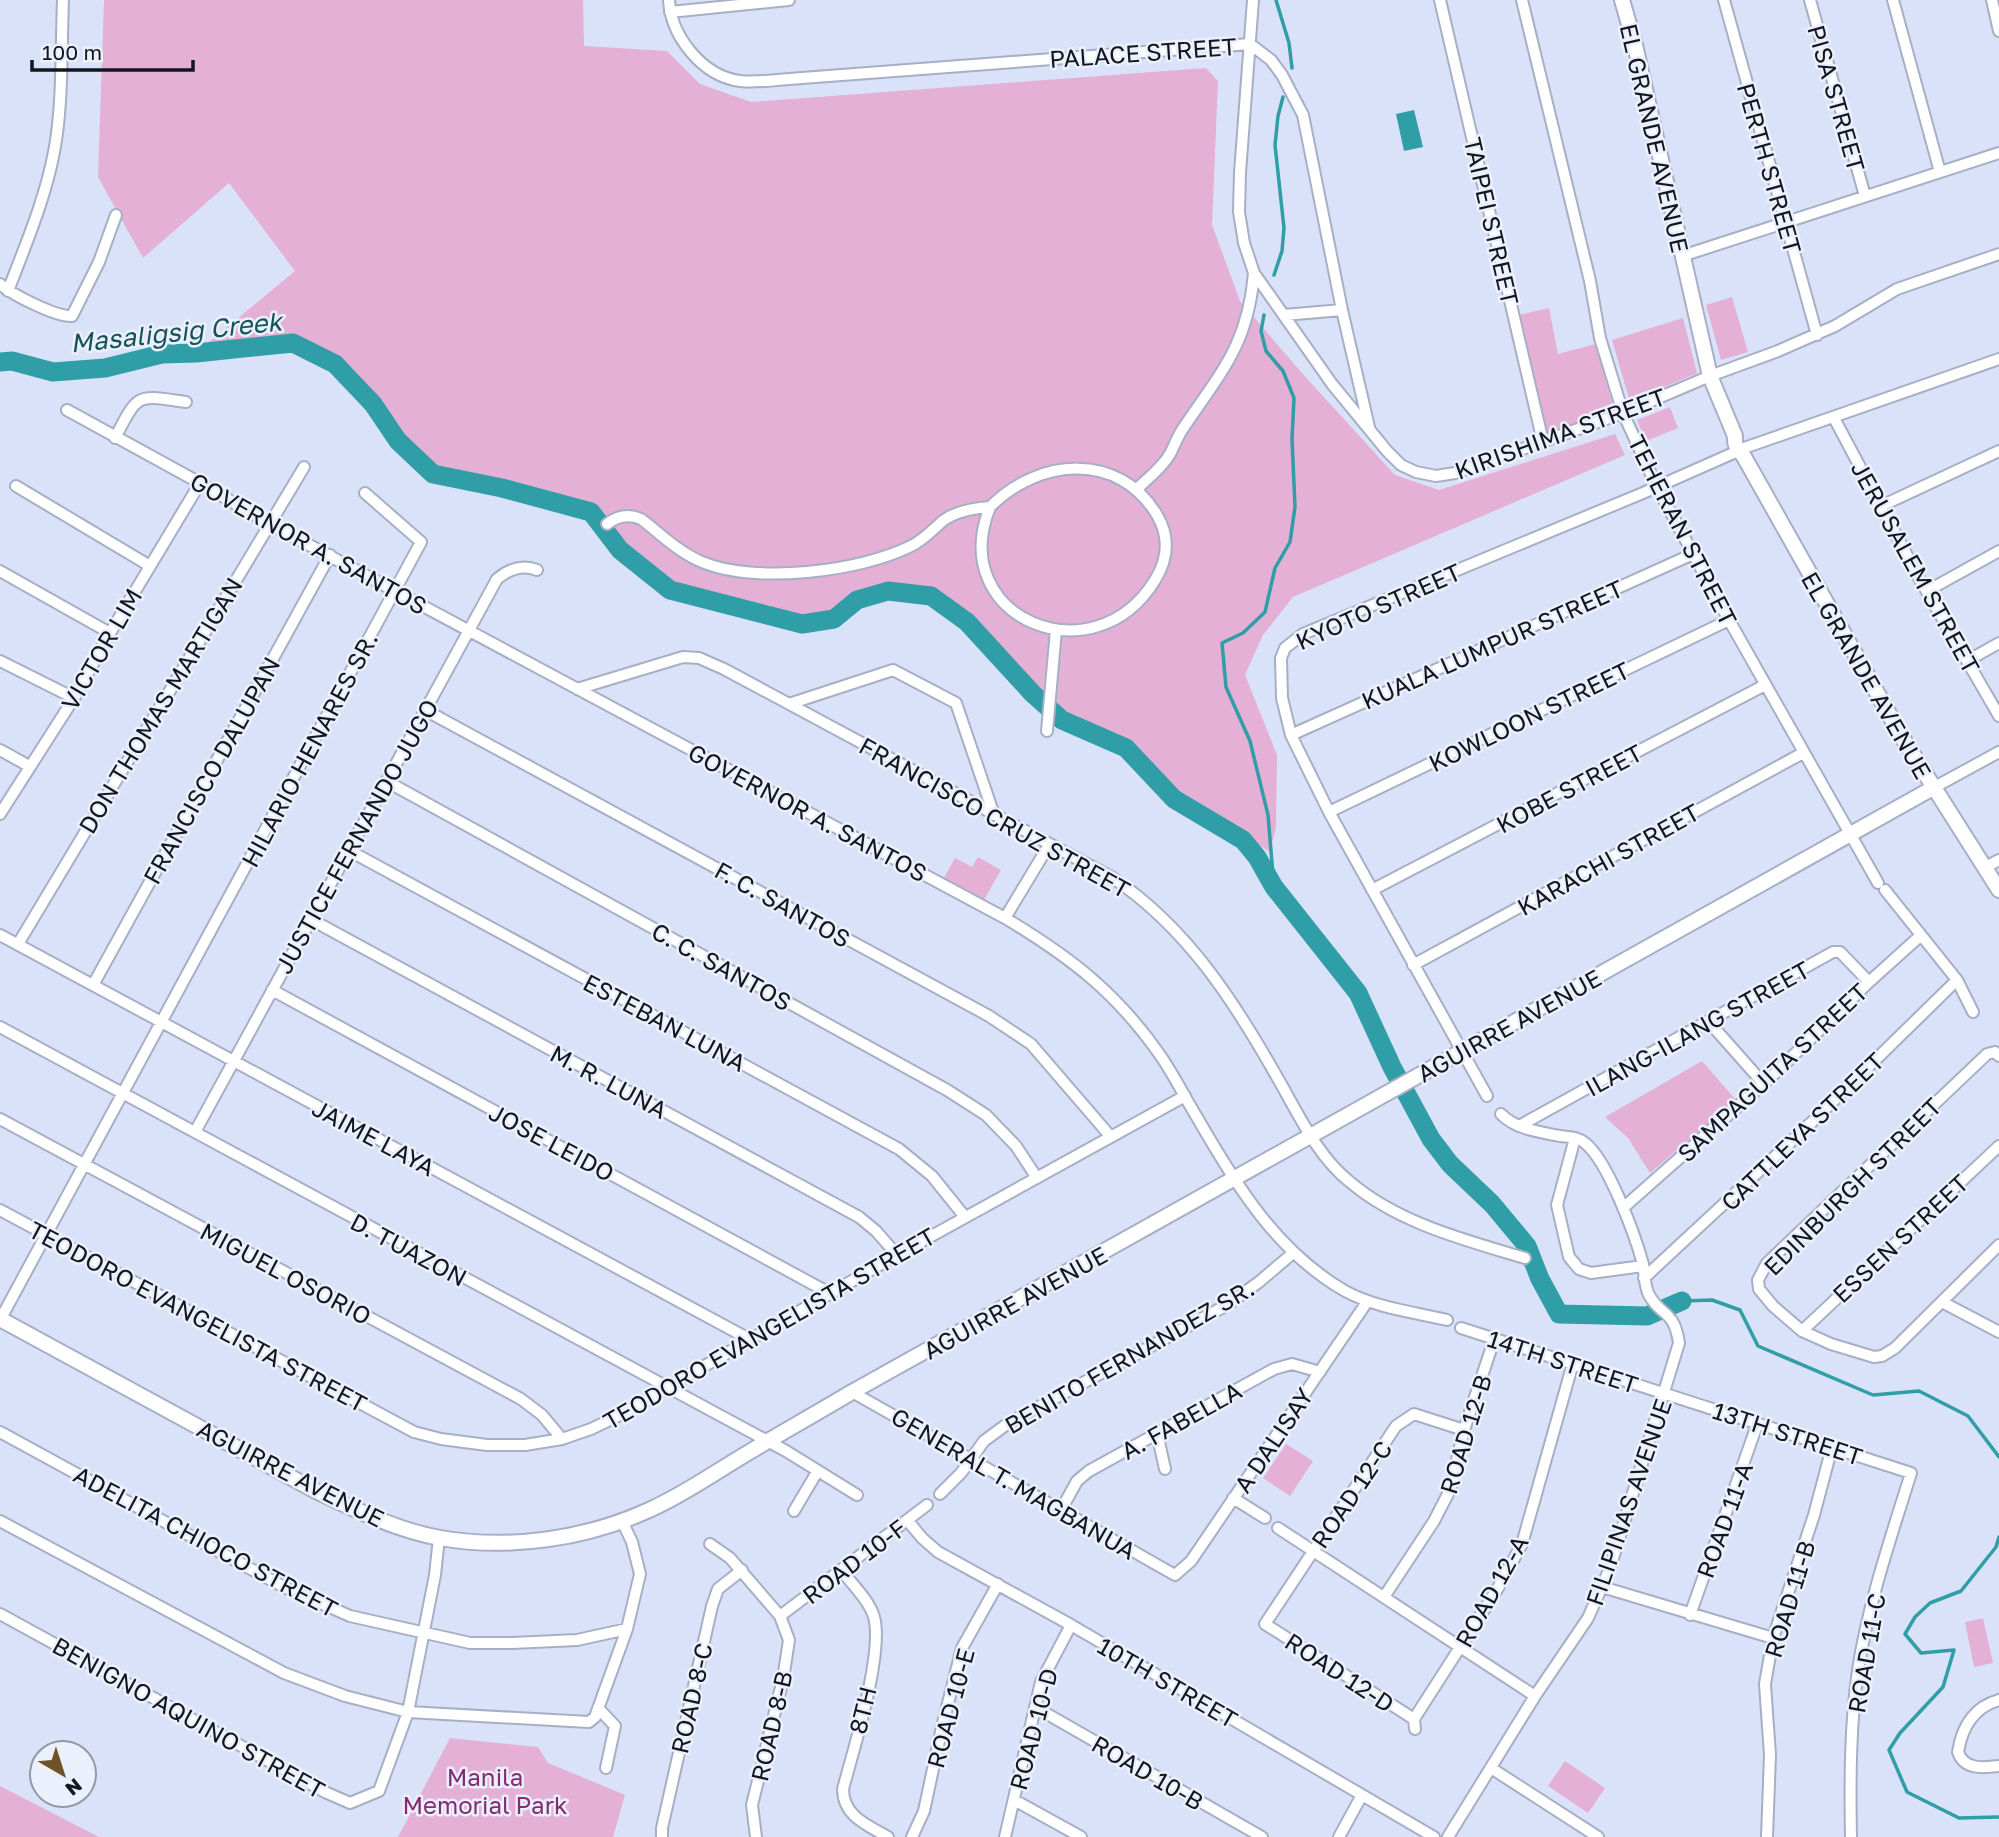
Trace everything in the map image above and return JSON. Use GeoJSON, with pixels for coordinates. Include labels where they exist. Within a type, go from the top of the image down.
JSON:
{"type":"FeatureCollection","features":[{"type":"Feature","properties":{"kind":"street"},"geometry":{"type":"LineString","coordinates":[[63,0],[54,152],[37,213],[4,288],[58,313],[72,316],[99,262],[116,215]]}},
{"type":"Feature","properties":{"kind":"street","name":"PALACE STREET"},"geometry":{"type":"LineString","coordinates":[[670,0],[674,27],[697,58],[726,78],[742,81],[1250,44],[1271,60],[1303,115],[1342,310],[1370,430]]}},
{"type":"Feature","properties":{"kind":"street"},"geometry":{"type":"LineString","coordinates":[[670,12],[789,0]]}},
{"type":"Feature","properties":{"kind":"street","name":"KIRISHIMA STREET"},"geometry":{"type":"LineString","coordinates":[[1253,0],[1239,212],[1244,243],[1254,273],[1332,384],[1401,465],[1416,472],[1436,476],[1455,473],[1623,413],[1817,335],[1897,289],[1999,254]]}},
{"type":"Feature","properties":{"kind":"street","name":"TAIPEI STREET"},"geometry":{"type":"LineString","coordinates":[[1440,0],[1543,442]]}},
{"type":"Feature","properties":{"kind":"street","name":"TEHERAN STREET"},"geometry":{"type":"LineString","coordinates":[[1522,0],[1590,281],[1600,338],[1623,413],[1657,487],[1802,753],[1881,887],[1957,980],[1973,1012]]}},
{"type":"Feature","properties":{"kind":"street","name":"EL GRANDE AVENUE"},"geometry":{"type":"LineString","coordinates":[[1622,0],[1635,45],[1710,376],[1740,448],[1933,788],[1999,890]]}},
{"type":"Feature","properties":{"kind":"street","name":"PERTH STREET"},"geometry":{"type":"LineString","coordinates":[[1724,0],[1817,335]]}},
{"type":"Feature","properties":{"kind":"street","name":"PISA STREET"},"geometry":{"type":"LineString","coordinates":[[1810,0],[1865,196]]}},
{"type":"Feature","properties":{"kind":"street"},"geometry":{"type":"LineString","coordinates":[[1992,0],[1999,31]]}},
{"type":"Feature","properties":{"kind":"street"},"geometry":{"type":"LineString","coordinates":[[1896,1],[1940,173]]}},
{"type":"Feature","properties":{"kind":"street"},"geometry":{"type":"LineString","coordinates":[[1682,256],[1999,153]]}},
{"type":"Feature","properties":{"kind":"street"},"geometry":{"type":"LineString","coordinates":[[1137,489],[1164,463],[1182,429],[1232,358],[1246,323],[1254,273]]}},
{"type":"Feature","properties":{"kind":"street"},"geometry":{"type":"LineString","coordinates":[[1284,315],[1342,310]]}},
{"type":"Feature","properties":{"kind":"street","name":"KYOTO STREET"},"geometry":{"type":"LineString","coordinates":[[1486,1096],[1329,812],[1291,735],[1285,717],[1280,673],[1285,648],[1293,640],[1657,487],[1740,448],[1834,418],[1999,359]]}},
{"type":"Feature","properties":{"kind":"street"},"geometry":{"type":"LineString","coordinates":[[116,438],[131,407],[139,400],[153,397],[186,402]]}},
{"type":"Feature","properties":{"kind":"street","name":"GOVERNOR A. SANTOS"},"geometry":{"type":"LineString","coordinates":[[67,410],[268,523],[1006,918],[1054,947],[1112,996],[1161,1056],[1234,1179],[1267,1225],[1293,1253],[1344,1290],[1367,1302],[1447,1320]]}},
{"type":"Feature","properties":{"kind":"street","name":"JERUSALEM STREET"},"geometry":{"type":"LineString","coordinates":[[1834,418],[1927,591],[1999,716]]}},
{"type":"Feature","properties":{"kind":"street"},"geometry":{"type":"LineString","coordinates":[[1881,506],[1999,452]]}},
{"type":"Feature","properties":{"kind":"street","name":"DON THOMAS MARTIGAN"},"geometry":{"type":"LineString","coordinates":[[18,944],[304,467]]}},
{"type":"Feature","properties":{"kind":"street"},"geometry":{"type":"LineString","coordinates":[[1071,468],[1096,470],[1122,478],[1137,489],[1151,506],[1166,537],[1166,553],[1162,569],[1149,590],[1122,616],[1092,628],[1056,631],[1017,615],[997,594],[988,578],[981,543],[983,523],[990,507],[1003,493],[1021,482],[1045,473],[1071,468]]}},
{"type":"Feature","properties":{"kind":"street","name":"VICTOR LIM"},"geometry":{"type":"LineString","coordinates":[[0,814],[74,698],[200,483]]}},
{"type":"Feature","properties":{"kind":"street"},"geometry":{"type":"LineString","coordinates":[[16,486],[150,566]]}},
{"type":"Feature","properties":{"kind":"street","name":"HILARIO HENARES SR."},"geometry":{"type":"LineString","coordinates":[[0,1319],[421,542],[365,493]]}},
{"type":"Feature","properties":{"kind":"street"},"geometry":{"type":"LineString","coordinates":[[607,524],[632,515],[689,556],[705,563],[765,573],[798,573],[828,570],[899,551],[923,538],[953,515],[990,507]]}},
{"type":"Feature","properties":{"kind":"street"},"geometry":{"type":"LineString","coordinates":[[1927,591],[1999,551]]}},
{"type":"Feature","properties":{"kind":"street","name":"KUALA LUMPUR STREET"},"geometry":{"type":"LineString","coordinates":[[1291,735],[1693,554]]}},
{"type":"Feature","properties":{"kind":"street","name":"FRANCISCO DALUPAN"},"geometry":{"type":"LineString","coordinates":[[93,985],[330,555]]}},
{"type":"Feature","properties":{"kind":"street","name":"JUSTICE FERNANDO JUGO"},"geometry":{"type":"LineString","coordinates":[[195,1132],[497,579],[521,567],[537,570]]}},
{"type":"Feature","properties":{"kind":"street"},"geometry":{"type":"LineString","coordinates":[[0,571],[110,633]]}},
{"type":"Feature","properties":{"kind":"street","name":"KOWLOON STREET"},"geometry":{"type":"LineString","coordinates":[[1329,812],[1729,620]]}},
{"type":"Feature","properties":{"kind":"street"},"geometry":{"type":"LineString","coordinates":[[1048,726],[1056,631]]}},
{"type":"Feature","properties":{"kind":"street"},"geometry":{"type":"LineString","coordinates":[[1967,661],[1999,643]]}},
{"type":"Feature","properties":{"kind":"street","name":"FRANCISCO CRUZ STREET"},"geometry":{"type":"LineString","coordinates":[[577,689],[683,657],[699,658],[1124,886],[1149,904],[1180,935],[1223,988],[1312,1135],[1328,1159],[1349,1182],[1397,1212],[1421,1223],[1525,1258]]}},
{"type":"Feature","properties":{"kind":"street"},"geometry":{"type":"LineString","coordinates":[[0,661],[74,698]]}},
{"type":"Feature","properties":{"kind":"street"},"geometry":{"type":"LineString","coordinates":[[789,704],[893,670],[956,703],[995,816]]}},
{"type":"Feature","properties":{"kind":"street","name":"KOBE STREET"},"geometry":{"type":"LineString","coordinates":[[1372,890],[1765,685]]}},
{"type":"Feature","properties":{"kind":"street","name":"F. C. SANTOS"},"geometry":{"type":"LineString","coordinates":[[425,710],[989,1016],[1031,1044],[1111,1137]]}},
{"type":"Feature","properties":{"kind":"street"},"geometry":{"type":"LineString","coordinates":[[0,750],[29,766]]}},
{"type":"Feature","properties":{"kind":"street","name":"AGUIRRE AVENUE"},"geometry":{"type":"LineString","coordinates":[[0,1319],[316,1491],[403,1529],[439,1538],[508,1542],[576,1534],[622,1521],[675,1496],[852,1392],[1999,752]]}},
{"type":"Feature","properties":{"kind":"street","name":"KARACHI STREET"},"geometry":{"type":"LineString","coordinates":[[1413,965],[1802,753]]}},
{"type":"Feature","properties":{"kind":"street","name":"C. C. SANTOS"},"geometry":{"type":"LineString","coordinates":[[386,781],[947,1090],[986,1115],[1016,1146],[1037,1178]]}},
{"type":"Feature","properties":{"kind":"street"},"geometry":{"type":"LineString","coordinates":[[1006,918],[1049,845]]}},
{"type":"Feature","properties":{"kind":"street","name":"ESTEBAN LUNA"},"geometry":{"type":"LineString","coordinates":[[348,850],[899,1149],[932,1176],[965,1217]]}},
{"type":"Feature","properties":{"kind":"street"},"geometry":{"type":"LineString","coordinates":[[1984,868],[1999,860]]}},
{"type":"Feature","properties":{"kind":"street","name":"M. R. LUNA"},"geometry":{"type":"LineString","coordinates":[[310,919],[859,1217],[876,1231],[897,1255]]}},
{"type":"Feature","properties":{"kind":"street","name":"JAIME LAYA"},"geometry":{"type":"LineString","coordinates":[[0,934],[749,1339]]}},
{"type":"Feature","properties":{"kind":"street","name":"SAMPAGUITA STREET"},"geometry":{"type":"LineString","coordinates":[[1623,1209],[1920,936]]}},
{"type":"Feature","properties":{"kind":"street","name":"ILANG-ILANG STREET"},"geometry":{"type":"LineString","coordinates":[[1519,1126],[1833,952],[1840,952],[1869,982]]}},
{"type":"Feature","properties":{"kind":"street","name":"CATTLEYA STREET"},"geometry":{"type":"LineString","coordinates":[[1644,1278],[1783,1149],[1957,980]]}},
{"type":"Feature","properties":{"kind":"street","name":"JOSE LEIDO"},"geometry":{"type":"LineString","coordinates":[[272,990],[831,1294]]}},
{"type":"Feature","properties":{"kind":"street"},"geometry":{"type":"LineString","coordinates":[[1709,1022],[1763,1083]]}},
{"type":"Feature","properties":{"kind":"street","name":"D. TUAZON"},"geometry":{"type":"LineString","coordinates":[[0,1027],[767,1441],[857,1495]]}},
{"type":"Feature","properties":{"kind":"street","name":"EDINBURGH STREET"},"geometry":{"type":"LineString","coordinates":[[1997,1054],[1987,1054],[1767,1263],[1758,1280],[1759,1289],[1773,1306],[1802,1331],[1868,1356],[1882,1356],[1895,1348],[1999,1245]]}},
{"type":"Feature","properties":{"kind":"street","name":"TEODORO EVANGELISTA STREET"},"geometry":{"type":"LineString","coordinates":[[0,1210],[414,1432],[487,1446],[525,1445],[562,1438],[616,1417],[897,1255],[1185,1096]]}},
{"type":"Feature","properties":{"kind":"street"},"geometry":{"type":"LineString","coordinates":[[1501,1114],[1519,1126],[1575,1138],[1586,1143],[1597,1157],[1623,1209],[1643,1266],[1644,1278]]}},
{"type":"Feature","properties":{"kind":"street","name":"MIGUEL OSORIO"},"geometry":{"type":"LineString","coordinates":[[0,1119],[522,1399],[562,1438]]}},
{"type":"Feature","properties":{"kind":"street"},"geometry":{"type":"LineString","coordinates":[[1575,1138],[1557,1205],[1569,1257],[1579,1269],[1591,1273],[1643,1266]]}},
{"type":"Feature","properties":{"kind":"street","name":"ESSEN STREET"},"geometry":{"type":"LineString","coordinates":[[1802,1331],[1999,1146]]}},
{"type":"Feature","properties":{"kind":"street","name":"BENITO FERNANDEZ SR."},"geometry":{"type":"LineString","coordinates":[[940,1494],[984,1441],[1007,1424],[1227,1305],[1293,1253]]}},
{"type":"Feature","properties":{"kind":"street","name":"FILIPINAS AVENUE"},"geometry":{"type":"LineString","coordinates":[[1448,1837],[1535,1696],[1588,1618],[1602,1587],[1679,1343],[1676,1326],[1650,1297],[1644,1278]]}},
{"type":"Feature","properties":{"kind":"street","name":"A DALISAY"},"geometry":{"type":"LineString","coordinates":[[1175,1575],[1191,1561],[1367,1302]]}},
{"type":"Feature","properties":{"kind":"street"},"geometry":{"type":"LineString","coordinates":[[1942,1302],[1999,1332]]}},
{"type":"Feature","properties":{"kind":"street","name":"14TH STREET"},"geometry":{"type":"LineString","coordinates":[[1461,1328],[1665,1393]]}},
{"type":"Feature","properties":{"kind":"street","name":"ROAD 12-B"},"geometry":{"type":"LineString","coordinates":[[1384,1597],[1434,1521],[1450,1490],[1464,1430],[1494,1340]]}},
{"type":"Feature","properties":{"kind":"street","name":"ROAD 12-A"},"geometry":{"type":"LineString","coordinates":[[1415,1724],[1522,1544],[1573,1363]]}},
{"type":"Feature","properties":{"kind":"street","name":"A. FABELLA"},"geometry":{"type":"LineString","coordinates":[[1061,1510],[1077,1481],[1089,1471],[1275,1368],[1292,1364],[1320,1372]]}},
{"type":"Feature","properties":{"kind":"street","name":"GENERAL T. MAGBANUA"},"geometry":{"type":"LineString","coordinates":[[852,1392],[1175,1575]]}},
{"type":"Feature","properties":{"kind":"street","name":"13TH STREET"},"geometry":{"type":"LineString","coordinates":[[1665,1393],[1911,1473]]}},
{"type":"Feature","properties":{"kind":"street","name":"ROAD 12-C"},"geometry":{"type":"LineString","coordinates":[[1265,1624],[1396,1426],[1414,1414],[1464,1430]]}},
{"type":"Feature","properties":{"kind":"street","name":"ROAD 11-A"},"geometry":{"type":"LineString","coordinates":[[1690,1615],[1757,1424]]}},
{"type":"Feature","properties":{"kind":"street","name":"ADELITA CHIOCO STREET"},"geometry":{"type":"LineString","coordinates":[[0,1432],[284,1587],[350,1616],[470,1643],[577,1640],[627,1629]]}},
{"type":"Feature","properties":{"kind":"street"},"geometry":{"type":"LineString","coordinates":[[1157,1433],[1165,1469]]}},
{"type":"Feature","properties":{"kind":"street","name":"ROAD 11-B"},"geometry":{"type":"LineString","coordinates":[[1767,1837],[1770,1755],[1765,1684],[1773,1638],[1814,1515],[1832,1447]]}},
{"type":"Feature","properties":{"kind":"street"},"geometry":{"type":"LineString","coordinates":[[794,1511],[817,1472]]}},
{"type":"Feature","properties":{"kind":"street","name":"ROAD 11-C"},"geometry":{"type":"LineString","coordinates":[[1851,1837],[1850,1760],[1858,1670],[1885,1555],[1911,1473]]}},
{"type":"Feature","properties":{"kind":"street"},"geometry":{"type":"LineString","coordinates":[[1233,1498],[1265,1518]]}},
{"type":"Feature","properties":{"kind":"street","name":"ROAD 10-F"},"geometry":{"type":"LineString","coordinates":[[780,1616],[927,1505]]}},
{"type":"Feature","properties":{"kind":"street"},"geometry":{"type":"LineString","coordinates":[[0,1521],[284,1673],[345,1696],[408,1712],[589,1722],[597,1713],[627,1629],[640,1573],[632,1542],[622,1521]]}},
{"type":"Feature","properties":{"kind":"street","name":"10TH STREET"},"geometry":{"type":"LineString","coordinates":[[908,1521],[938,1552],[1070,1625],[1434,1837]]}},
{"type":"Feature","properties":{"kind":"street"},"geometry":{"type":"LineString","coordinates":[[1278,1528],[1535,1696]]}},
{"type":"Feature","properties":{"kind":"street"},"geometry":{"type":"LineString","coordinates":[[408,1712],[435,1575],[439,1538]]}},
{"type":"Feature","properties":{"kind":"street"},"geometry":{"type":"LineString","coordinates":[[710,1544],[742,1570],[780,1616]]}},
{"type":"Feature","properties":{"kind":"street","name":"ROAD 8-C"},"geometry":{"type":"LineString","coordinates":[[662,1837],[712,1606],[719,1589],[742,1570]]}},
{"type":"Feature","properties":{"kind":"street","name":"8TH"},"geometry":{"type":"LineString","coordinates":[[841,1570],[873,1613],[876,1629],[875,1660],[843,1788],[843,1799],[849,1811],[859,1821],[888,1837]]}},
{"type":"Feature","properties":{"kind":"street","name":"ROAD 10-E"},"geometry":{"type":"LineString","coordinates":[[912,1837],[924,1811],[962,1648],[998,1584]]}},
{"type":"Feature","properties":{"kind":"street"},"geometry":{"type":"LineString","coordinates":[[1602,1587],[1773,1638]]}},
{"type":"Feature","properties":{"kind":"street","name":"BENIGNO AQUINO STREET"},"geometry":{"type":"LineString","coordinates":[[0,1614],[327,1793],[350,1803],[379,1790],[408,1712]]}},
{"type":"Feature","properties":{"kind":"street","name":"ROAD 8-B"},"geometry":{"type":"LineString","coordinates":[[756,1837],[752,1805],[789,1650],[789,1640],[780,1616]]}},
{"type":"Feature","properties":{"kind":"street","name":"ROAD 12-D"},"geometry":{"type":"LineString","coordinates":[[1265,1624],[1415,1724]]}},
{"type":"Feature","properties":{"kind":"street","name":"ROAD 10-D"},"geometry":{"type":"LineString","coordinates":[[1005,1837],[1035,1707],[1049,1664],[1070,1625]]}},
{"type":"Feature","properties":{"kind":"street"},"geometry":{"type":"LineString","coordinates":[[1999,1700],[1972,1716],[1965,1726],[1958,1752],[1971,1767],[1999,1766]]}},
{"type":"Feature","properties":{"kind":"street","name":"ROAD 10-B"},"geometry":{"type":"LineString","coordinates":[[1035,1707],[1262,1837]]}},
{"type":"Feature","properties":{"kind":"street"},"geometry":{"type":"LineString","coordinates":[[597,1713],[615,1727],[606,1768]]}},
{"type":"Feature","properties":{"kind":"street"},"geometry":{"type":"LineString","coordinates":[[1490,1768],[1598,1837]]}},
{"type":"Feature","properties":{"kind":"street"},"geometry":{"type":"LineString","coordinates":[[1339,1837],[1362,1795]]}},
{"type":"Feature","properties":{"kind":"street"},"geometry":{"type":"LineString","coordinates":[[1014,1800],[1081,1837]]}},
{"type":"Feature","properties":{"kind":"green space"},"geometry":{"type":"Polygon","coordinates":[[[104,0],[583,0],[584,46],[667,51],[700,84],[751,102],[1206,68],[1218,81],[1212,225],[1240,301],[1395,475],[1439,490],[1615,434],[1625,455],[1293,597],[1263,635],[1245,675],[1277,755],[1276,827],[1270,852],[1178,793],[1130,742],[1062,720],[1033,694],[967,622],[931,596],[888,591],[857,600],[834,619],[802,624],[670,590],[620,550],[591,512],[502,488],[433,474],[398,441],[373,404],[335,364],[293,343],[196,353],[295,271],[229,183],[143,258],[98,177],[104,0]]]}},
{"type":"Feature","properties":{"kind":"green space"},"geometry":{"type":"Polygon","coordinates":[[[1732,297],[1748,352],[1721,360],[1706,305],[1732,297]]]}},
{"type":"Feature","properties":{"kind":"green space"},"geometry":{"type":"Polygon","coordinates":[[[1549,308],[1558,354],[1596,344],[1614,410],[1547,434],[1518,315],[1549,308]]]}},
{"type":"Feature","properties":{"kind":"green space"},"geometry":{"type":"Polygon","coordinates":[[[1683,318],[1697,373],[1630,402],[1612,340],[1683,318]]]}},
{"type":"Feature","properties":{"kind":"green space"},"geometry":{"type":"Polygon","coordinates":[[[1670,407],[1678,428],[1646,441],[1637,420],[1670,407]]]}},
{"type":"Feature","properties":{"kind":"green space"},"geometry":{"type":"Polygon","coordinates":[[[978,857],[1001,870],[984,900],[979,898],[977,901],[962,893],[964,889],[944,878],[955,858],[972,867],[978,857]]]}},
{"type":"Feature","properties":{"kind":"green space"},"geometry":{"type":"Polygon","coordinates":[[[1702,1061],[1736,1100],[1650,1173],[1628,1138],[1605,1117],[1702,1061]]]}},
{"type":"Feature","properties":{"kind":"green space"},"geometry":{"type":"Polygon","coordinates":[[[1286,1444],[1313,1461],[1290,1496],[1263,1478],[1286,1444]]]}},
{"type":"Feature","properties":{"kind":"green space"},"geometry":{"type":"Polygon","coordinates":[[[1983,1618],[1993,1663],[1974,1667],[1965,1622],[1983,1618]]]}},
{"type":"Feature","properties":{"kind":"green space","name":"Manila Memorial Park"},"geometry":{"type":"Polygon","coordinates":[[[450,1738],[538,1747],[548,1763],[625,1795],[613,1837],[398,1837],[450,1738]]]}},
{"type":"Feature","properties":{"kind":"green space"},"geometry":{"type":"Polygon","coordinates":[[[1565,1761],[1605,1788],[1588,1813],[1548,1786],[1565,1761]]]}},
{"type":"Feature","properties":{"kind":"green space"},"geometry":{"type":"Polygon","coordinates":[[[0,1786],[28,1800],[28,1809],[45,1809],[99,1837],[0,1837],[0,1786]]]}},
{"type":"Feature","properties":{"kind":"shaded area"},"geometry":{"type":"Polygon","coordinates":[[[1414,110],[1423,147],[1404,151],[1396,114],[1414,110]]]}},
{"type":"Feature","properties":{"kind":"waterway","name":"Masaligsig Creek"},"geometry":{"type":"LineString","coordinates":[[1276,0],[1289,43],[1292,68]]}},
{"type":"Feature","properties":{"kind":"waterway","name":"Masaligsig Creek"},"geometry":{"type":"LineString","coordinates":[[1274,275],[1282,251],[1284,228],[1275,145],[1283,97]]}},
{"type":"Feature","properties":{"kind":"waterway","name":"Masaligsig Creek"},"geometry":{"type":"LineString","coordinates":[[1264,315],[1261,331],[1266,351],[1283,371],[1294,398],[1292,439],[1295,507],[1290,542],[1275,568],[1265,612],[1243,633],[1222,643],[1226,687],[1250,741],[1268,815],[1274,887]]}},
{"type":"Feature","properties":{"kind":"waterway","name":"Masaligsig Creek"},"geometry":{"type":"LineString","coordinates":[[0,362],[12,361],[53,372],[105,368],[162,354],[293,343],[335,364],[373,404],[398,441],[433,474],[502,488],[591,512],[620,550],[670,590],[802,624],[834,619],[857,600],[888,591],[931,596],[967,622],[1033,694],[1062,720],[1126,748],[1174,799],[1243,840],[1257,857],[1274,887],[1358,993],[1392,1067],[1431,1139],[1450,1164],[1492,1204],[1527,1246],[1540,1279],[1559,1314],[1647,1316],[1682,1301]]}},
{"type":"Feature","properties":{"kind":"waterway","name":"Masaligsig Creek"},"geometry":{"type":"LineString","coordinates":[[1682,1301],[1712,1300],[1740,1310],[1758,1346],[1873,1395],[1919,1391],[1968,1416],[1999,1457]]}},
{"type":"Feature","properties":{"kind":"waterway","name":"Masaligsig Creek"},"geometry":{"type":"LineString","coordinates":[[1999,1537],[1996,1547],[1961,1591],[1930,1603],[1915,1617],[1905,1634],[1921,1653],[1954,1650],[1943,1687],[1900,1733],[1889,1750],[1907,1792],[1959,1818],[1999,1817]]}}]}
